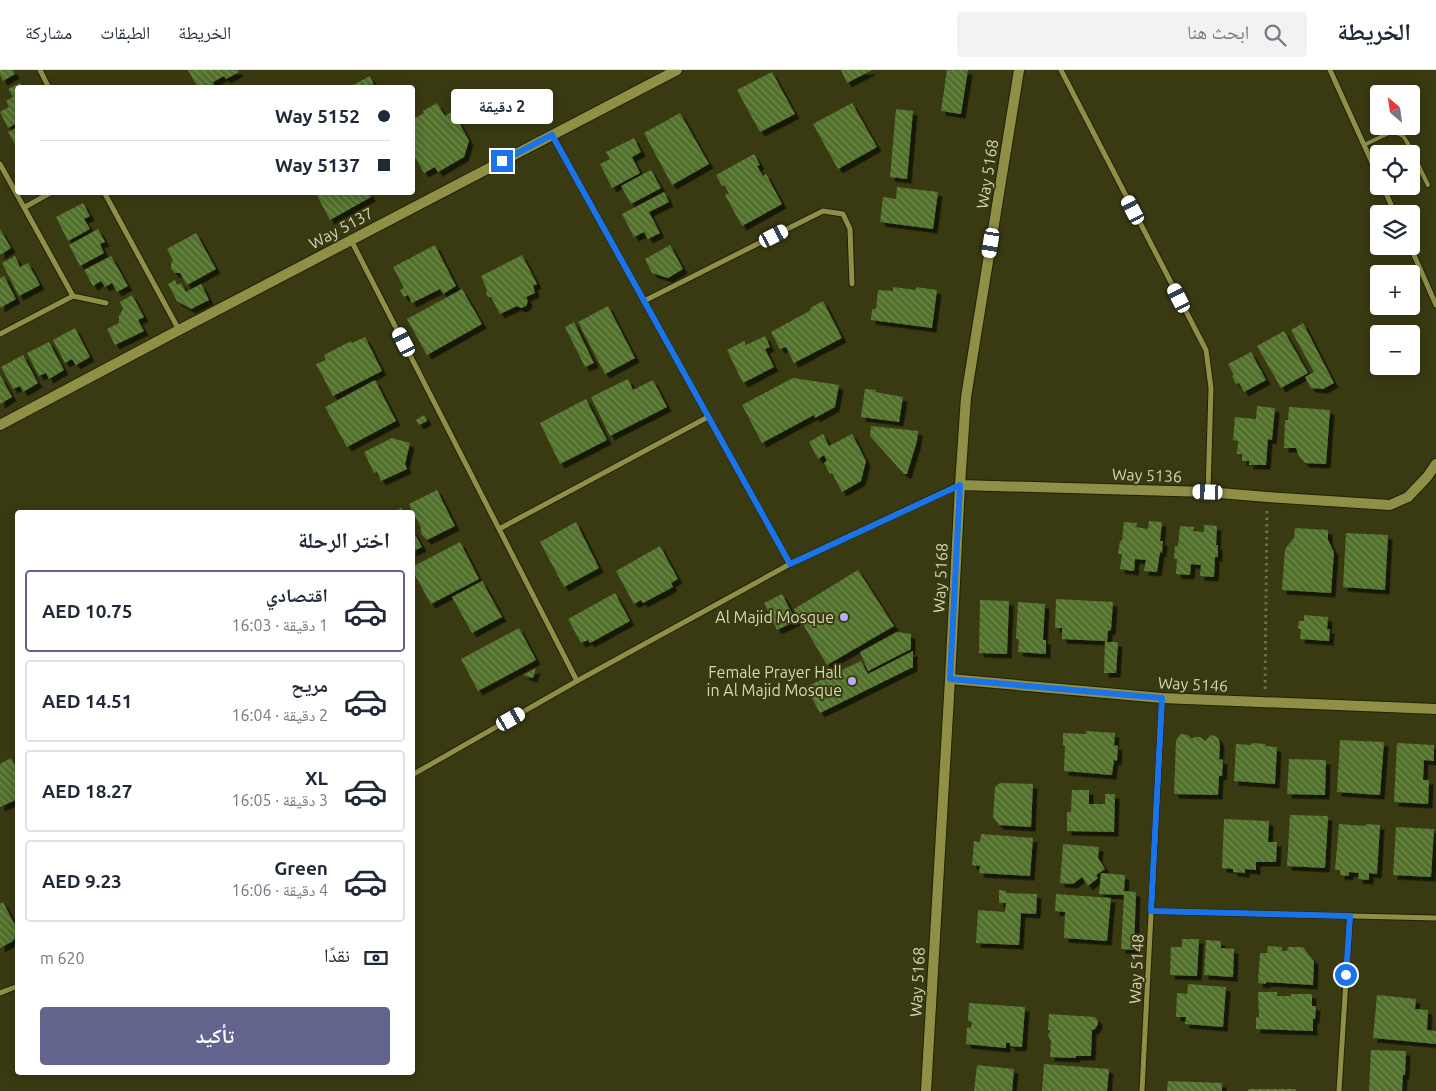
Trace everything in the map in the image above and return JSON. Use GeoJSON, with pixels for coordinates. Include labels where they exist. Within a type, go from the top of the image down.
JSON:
{"type":"FeatureCollection","features":[{"type":"Feature","properties":{"kind":"street"},"geometry":{"type":"LineString","coordinates":[[40,70],[48,85]]}},
{"type":"Feature","properties":{"kind":"street","name":"Way 5137"},"geometry":{"type":"LineString","coordinates":[[0,425],[677,70]]}},
{"type":"Feature","properties":{"kind":"street","name":"Way 5168"},"geometry":{"type":"LineString","coordinates":[[926,1091],[966,397],[1019,70]]}},
{"type":"Feature","properties":{"kind":"street"},"geometry":{"type":"LineString","coordinates":[[1060,70],[1206,350],[1211,388],[1208,492]]}},
{"type":"Feature","properties":{"kind":"street"},"geometry":{"type":"LineString","coordinates":[[1330,70],[1370,158]]}},
{"type":"Feature","properties":{"kind":"street"},"geometry":{"type":"LineString","coordinates":[[552,135],[790,564]]}},
{"type":"Feature","properties":{"kind":"street"},"geometry":{"type":"LineString","coordinates":[[0,164],[15,191]]}},
{"type":"Feature","properties":{"kind":"street"},"geometry":{"type":"LineString","coordinates":[[17,195],[73,296]]}},
{"type":"Feature","properties":{"kind":"street"},"geometry":{"type":"LineString","coordinates":[[24,207],[46,195]]}},
{"type":"Feature","properties":{"kind":"street"},"geometry":{"type":"LineString","coordinates":[[106,195],[178,330]]}},
{"type":"Feature","properties":{"kind":"street"},"geometry":{"type":"LineString","coordinates":[[644,301],[823,211],[844,214],[850,229],[852,284]]}},
{"type":"Feature","properties":{"kind":"street"},"geometry":{"type":"LineString","coordinates":[[352,240],[577,681]]}},
{"type":"Feature","properties":{"kind":"street"},"geometry":{"type":"LineString","coordinates":[[1414,255],[1436,305]]}},
{"type":"Feature","properties":{"kind":"street"},"geometry":{"type":"LineString","coordinates":[[0,334],[73,296],[106,302]]}},
{"type":"Feature","properties":{"kind":"street"},"geometry":{"type":"LineString","coordinates":[[499,529],[708,417]]}},
{"type":"Feature","properties":{"kind":"street","name":"Way 5136"},"geometry":{"type":"LineString","coordinates":[[960,485],[1208,492],[1267,498],[1390,505],[1408,497],[1428,477],[1436,464]]}},
{"type":"Feature","properties":{"kind":"street"},"geometry":{"type":"LineString","coordinates":[[415,773],[577,681],[790,564],[960,485]]}},
{"type":"Feature","properties":{"kind":"street","name":"Way 5146"},"geometry":{"type":"LineString","coordinates":[[950,679],[1162,698],[1436,710]]}},
{"type":"Feature","properties":{"kind":"street","name":"Way 5148"},"geometry":{"type":"LineString","coordinates":[[1142,1091],[1162,698]]}},
{"type":"Feature","properties":{"kind":"street"},"geometry":{"type":"LineString","coordinates":[[1151,911],[1436,918]]}},
{"type":"Feature","properties":{"kind":"street"},"geometry":{"type":"LineString","coordinates":[[1339,1091],[1350,916]]}},
{"type":"Feature","properties":{"kind":"street"},"geometry":{"type":"LineString","coordinates":[[0,993],[15,987]]}},
{"type":"Feature","properties":{"kind":"lane"},"geometry":{"type":"LineString","coordinates":[[1364,144],[1393,131],[1403,136],[1408,142],[1428,185]]}},
{"type":"Feature","properties":{"kind":"path"},"geometry":{"type":"LineString","coordinates":[[1264,702],[1267,498]]}},
{"type":"Feature","properties":{"kind":"building"},"geometry":{"type":"Polygon","coordinates":[[[0,70],[13,70],[15,74],[3,81],[0,70]]]}},
{"type":"Feature","properties":{"kind":"building"},"geometry":{"type":"Polygon","coordinates":[[[188,70],[238,70],[239,72],[226,79],[224,76],[213,82],[214,85],[196,85],[188,70]]]}},
{"type":"Feature","properties":{"kind":"building"},"geometry":{"type":"Polygon","coordinates":[[[841,70],[872,70],[847,83],[841,70]]]}},
{"type":"Feature","properties":{"kind":"building"},"geometry":{"type":"Polygon","coordinates":[[[947,70],[968,70],[961,114],[941,111],[947,70]]]}},
{"type":"Feature","properties":{"kind":"building"},"geometry":{"type":"Polygon","coordinates":[[[772,72],[795,114],[760,132],[737,90],[772,72]]]}},
{"type":"Feature","properties":{"kind":"building"},"geometry":{"type":"Polygon","coordinates":[[[370,76],[374,85],[353,85],[370,76]]]}},
{"type":"Feature","properties":{"kind":"building"},"geometry":{"type":"Polygon","coordinates":[[[15,86],[15,124],[8,128],[0,112],[9,107],[6,101],[13,97],[8,89],[15,86]]]}},
{"type":"Feature","properties":{"kind":"building"},"geometry":{"type":"Polygon","coordinates":[[[437,103],[445,116],[453,111],[469,141],[464,157],[438,172],[435,167],[424,173],[415,157],[415,118],[424,113],[423,111],[437,103]]]}},
{"type":"Feature","properties":{"kind":"building"},"geometry":{"type":"Polygon","coordinates":[[[852,103],[877,147],[838,169],[813,124],[852,103]]]}},
{"type":"Feature","properties":{"kind":"building"},"geometry":{"type":"Polygon","coordinates":[[[896,109],[913,111],[907,179],[890,177],[896,109]]]}},
{"type":"Feature","properties":{"kind":"building"},"geometry":{"type":"Polygon","coordinates":[[[680,113],[709,164],[672,185],[644,133],[680,113]]]}},
{"type":"Feature","properties":{"kind":"building"},"geometry":{"type":"Polygon","coordinates":[[[15,128],[15,145],[8,132],[15,128]]]}},
{"type":"Feature","properties":{"kind":"building"},"geometry":{"type":"Polygon","coordinates":[[[634,138],[641,152],[632,157],[640,173],[612,188],[600,164],[610,159],[606,152],[634,138]]]}},
{"type":"Feature","properties":{"kind":"building"},"geometry":{"type":"Polygon","coordinates":[[[754,154],[760,165],[757,166],[763,176],[766,174],[782,204],[742,226],[725,195],[729,193],[724,185],[722,186],[716,175],[754,154]]]}},
{"type":"Feature","properties":{"kind":"building"},"geometry":{"type":"Polygon","coordinates":[[[651,170],[661,188],[631,204],[621,186],[651,170]]]}},
{"type":"Feature","properties":{"kind":"building"},"geometry":{"type":"Polygon","coordinates":[[[897,187],[938,192],[933,229],[880,222],[883,197],[896,199],[897,187]]]}},
{"type":"Feature","properties":{"kind":"building"},"geometry":{"type":"Polygon","coordinates":[[[664,192],[669,202],[649,212],[660,233],[648,239],[644,232],[634,237],[622,214],[664,192]]]}},
{"type":"Feature","properties":{"kind":"building"},"geometry":{"type":"Polygon","coordinates":[[[317,195],[370,195],[371,197],[330,220],[317,195]]]}},
{"type":"Feature","properties":{"kind":"building"},"geometry":{"type":"Polygon","coordinates":[[[83,203],[90,216],[84,219],[90,229],[68,241],[56,217],[83,203]]]}},
{"type":"Feature","properties":{"kind":"building"},"geometry":{"type":"Polygon","coordinates":[[[0,229],[11,248],[0,255],[0,229]]]}},
{"type":"Feature","properties":{"kind":"building"},"geometry":{"type":"Polygon","coordinates":[[[98,229],[105,242],[100,244],[104,253],[80,266],[69,245],[98,229]]]}},
{"type":"Feature","properties":{"kind":"building"},"geometry":{"type":"Polygon","coordinates":[[[196,233],[216,269],[187,285],[180,273],[175,273],[171,269],[173,260],[167,249],[196,233]]]}},
{"type":"Feature","properties":{"kind":"building"},"geometry":{"type":"Polygon","coordinates":[[[435,245],[456,286],[443,294],[440,289],[412,303],[408,295],[404,297],[400,290],[404,288],[393,267],[435,245]]]}},
{"type":"Feature","properties":{"kind":"building"},"geometry":{"type":"Polygon","coordinates":[[[670,245],[683,269],[668,278],[652,273],[645,259],[670,245]]]}},
{"type":"Feature","properties":{"kind":"building"},"geometry":{"type":"Polygon","coordinates":[[[522,255],[537,284],[533,286],[535,293],[526,297],[528,301],[526,306],[521,308],[517,306],[500,314],[491,297],[486,294],[487,290],[481,276],[522,255]]]}},
{"type":"Feature","properties":{"kind":"building"},"geometry":{"type":"Polygon","coordinates":[[[15,256],[20,267],[28,263],[40,285],[19,296],[2,263],[15,256]]]}},
{"type":"Feature","properties":{"kind":"building"},"geometry":{"type":"Polygon","coordinates":[[[111,256],[128,286],[117,292],[112,283],[105,287],[101,281],[93,286],[84,270],[111,256]]]}},
{"type":"Feature","properties":{"kind":"building"},"geometry":{"type":"Polygon","coordinates":[[[4,276],[16,299],[0,308],[0,278],[4,276]]]}},
{"type":"Feature","properties":{"kind":"building"},"geometry":{"type":"Polygon","coordinates":[[[175,280],[177,285],[181,283],[186,292],[201,284],[209,300],[191,309],[177,301],[168,284],[175,280]]]}},
{"type":"Feature","properties":{"kind":"building"},"geometry":{"type":"Polygon","coordinates":[[[893,287],[916,290],[916,287],[937,290],[932,328],[871,320],[872,309],[876,309],[878,290],[893,291],[893,287]]]}},
{"type":"Feature","properties":{"kind":"building"},"geometry":{"type":"Polygon","coordinates":[[[462,289],[482,324],[427,355],[407,319],[462,289]]]}},
{"type":"Feature","properties":{"kind":"building"},"geometry":{"type":"Polygon","coordinates":[[[132,295],[144,317],[138,320],[144,331],[115,345],[107,329],[119,323],[119,316],[123,309],[120,302],[132,295]]]}},
{"type":"Feature","properties":{"kind":"building"},"geometry":{"type":"Polygon","coordinates":[[[823,301],[842,338],[794,363],[786,347],[780,349],[771,332],[811,310],[810,308],[823,301]]]}},
{"type":"Feature","properties":{"kind":"building"},"geometry":{"type":"Polygon","coordinates":[[[608,306],[635,358],[605,374],[578,322],[608,306]]]}},
{"type":"Feature","properties":{"kind":"building"},"geometry":{"type":"Polygon","coordinates":[[[574,322],[594,363],[585,367],[565,327],[574,322]]]}},
{"type":"Feature","properties":{"kind":"building"},"geometry":{"type":"Polygon","coordinates":[[[1303,323],[1334,383],[1323,389],[1311,388],[1305,377],[1314,372],[1291,330],[1303,323]]]}},
{"type":"Feature","properties":{"kind":"building"},"geometry":{"type":"Polygon","coordinates":[[[75,328],[90,357],[76,365],[72,359],[65,363],[53,340],[75,328]]]}},
{"type":"Feature","properties":{"kind":"building"},"geometry":{"type":"Polygon","coordinates":[[[1284,331],[1308,373],[1281,388],[1257,346],[1284,331]]]}},
{"type":"Feature","properties":{"kind":"building"},"geometry":{"type":"Polygon","coordinates":[[[765,336],[770,347],[765,349],[774,367],[743,383],[727,350],[744,341],[746,345],[765,336]]]}},
{"type":"Feature","properties":{"kind":"building"},"geometry":{"type":"Polygon","coordinates":[[[365,337],[382,371],[333,396],[316,364],[326,360],[324,355],[351,341],[352,343],[365,337]]]}},
{"type":"Feature","properties":{"kind":"building"},"geometry":{"type":"Polygon","coordinates":[[[49,342],[64,370],[49,379],[46,373],[39,376],[27,353],[49,342]]]}},
{"type":"Feature","properties":{"kind":"building"},"geometry":{"type":"Polygon","coordinates":[[[1251,352],[1266,380],[1244,392],[1239,383],[1236,384],[1228,364],[1251,352]]]}},
{"type":"Feature","properties":{"kind":"building"},"geometry":{"type":"Polygon","coordinates":[[[23,355],[38,383],[23,392],[20,386],[13,389],[1,367],[23,355]]]}},
{"type":"Feature","properties":{"kind":"building"},"geometry":{"type":"Polygon","coordinates":[[[0,375],[12,397],[0,404],[0,375]]]}},
{"type":"Feature","properties":{"kind":"building"},"geometry":{"type":"Polygon","coordinates":[[[793,378],[839,385],[835,407],[815,418],[814,415],[762,443],[742,405],[793,378]]]}},
{"type":"Feature","properties":{"kind":"building"},"geometry":{"type":"Polygon","coordinates":[[[628,379],[633,390],[653,380],[667,407],[610,436],[591,397],[628,379]]]}},
{"type":"Feature","properties":{"kind":"building"},"geometry":{"type":"Polygon","coordinates":[[[375,380],[396,421],[347,447],[325,407],[375,380]]]}},
{"type":"Feature","properties":{"kind":"building"},"geometry":{"type":"Polygon","coordinates":[[[865,389],[903,397],[899,422],[861,417],[865,389]]]}},
{"type":"Feature","properties":{"kind":"building"},"geometry":{"type":"Polygon","coordinates":[[[586,399],[607,440],[560,464],[540,423],[586,399]]]}},
{"type":"Feature","properties":{"kind":"building"},"geometry":{"type":"Polygon","coordinates":[[[1257,406],[1275,408],[1272,440],[1268,439],[1266,465],[1249,465],[1249,461],[1242,461],[1242,454],[1237,454],[1238,441],[1233,440],[1235,417],[1256,419],[1257,406]]]}},
{"type":"Feature","properties":{"kind":"building"},"geometry":{"type":"Polygon","coordinates":[[[1289,407],[1330,410],[1326,464],[1305,463],[1299,456],[1296,448],[1284,448],[1285,420],[1288,420],[1289,407]]]}},
{"type":"Feature","properties":{"kind":"building"},"geometry":{"type":"Polygon","coordinates":[[[424,415],[427,421],[419,425],[416,420],[424,415]]]}},
{"type":"Feature","properties":{"kind":"building"},"geometry":{"type":"Polygon","coordinates":[[[871,426],[918,431],[917,441],[907,474],[904,474],[870,436],[871,426]]]}},
{"type":"Feature","properties":{"kind":"building"},"geometry":{"type":"Polygon","coordinates":[[[823,434],[829,446],[852,434],[866,461],[861,481],[842,492],[832,473],[830,474],[824,463],[827,461],[824,455],[818,459],[809,442],[823,434]]]}},
{"type":"Feature","properties":{"kind":"building"},"geometry":{"type":"Polygon","coordinates":[[[392,438],[410,443],[405,464],[407,469],[381,481],[377,472],[374,473],[364,452],[392,438]]]}},
{"type":"Feature","properties":{"kind":"building"},"geometry":{"type":"Polygon","coordinates":[[[437,490],[455,526],[427,540],[421,534],[415,510],[412,510],[409,504],[437,490]]]}},
{"type":"Feature","properties":{"kind":"building"},"geometry":{"type":"Polygon","coordinates":[[[1149,521],[1162,522],[1160,541],[1163,541],[1162,553],[1160,552],[1157,572],[1144,571],[1146,560],[1135,559],[1134,571],[1120,569],[1122,554],[1118,554],[1120,541],[1122,541],[1124,522],[1137,523],[1136,527],[1148,529],[1149,521]]]}},
{"type":"Feature","properties":{"kind":"building"},"geometry":{"type":"Polygon","coordinates":[[[576,522],[599,568],[564,587],[540,542],[576,522]]]}},
{"type":"Feature","properties":{"kind":"building"},"geometry":{"type":"Polygon","coordinates":[[[1204,525],[1217,526],[1216,545],[1218,545],[1218,557],[1215,557],[1214,577],[1200,576],[1201,565],[1191,564],[1190,575],[1176,574],[1177,559],[1174,559],[1175,546],[1178,546],[1180,526],[1194,527],[1193,531],[1204,532],[1204,525]]]}},
{"type":"Feature","properties":{"kind":"building"},"geometry":{"type":"Polygon","coordinates":[[[1295,528],[1328,530],[1328,540],[1334,552],[1331,593],[1282,590],[1285,549],[1294,538],[1295,528]]]}},
{"type":"Feature","properties":{"kind":"building"},"geometry":{"type":"Polygon","coordinates":[[[1346,533],[1388,535],[1385,590],[1343,587],[1346,533]]]}},
{"type":"Feature","properties":{"kind":"building"},"geometry":{"type":"Polygon","coordinates":[[[415,534],[422,547],[415,550],[415,534]]]}},
{"type":"Feature","properties":{"kind":"building"},"geometry":{"type":"Polygon","coordinates":[[[460,542],[479,579],[431,604],[415,575],[415,565],[460,542]]]}},
{"type":"Feature","properties":{"kind":"building"},"geometry":{"type":"Polygon","coordinates":[[[660,546],[678,579],[671,583],[673,587],[643,603],[641,600],[634,604],[616,571],[660,546]]]}},
{"type":"Feature","properties":{"kind":"building","name":"Al Majid Mosque"},"geometry":{"type":"Polygon","coordinates":[[[858,570],[894,626],[827,665],[794,609],[858,570]]]}},
{"type":"Feature","properties":{"kind":"building"},"geometry":{"type":"Polygon","coordinates":[[[482,581],[502,617],[472,633],[452,597],[482,581]]]}},
{"type":"Feature","properties":{"kind":"building"},"geometry":{"type":"Polygon","coordinates":[[[615,593],[630,621],[590,643],[588,640],[581,643],[568,619],[615,593]]]}},
{"type":"Feature","properties":{"kind":"building"},"geometry":{"type":"Polygon","coordinates":[[[782,594],[796,621],[777,630],[764,603],[782,594]]]}},
{"type":"Feature","properties":{"kind":"building"},"geometry":{"type":"Polygon","coordinates":[[[1056,599],[1113,602],[1111,630],[1108,631],[1107,642],[1118,642],[1116,673],[1104,673],[1105,641],[1062,639],[1062,628],[1055,628],[1056,599]]]}},
{"type":"Feature","properties":{"kind":"building"},"geometry":{"type":"Polygon","coordinates":[[[980,600],[1009,601],[1007,654],[979,653],[980,600]]]}},
{"type":"Feature","properties":{"kind":"building"},"geometry":{"type":"Polygon","coordinates":[[[1018,602],[1045,604],[1043,640],[1046,640],[1046,654],[1018,652],[1019,639],[1016,639],[1018,602]]]}},
{"type":"Feature","properties":{"kind":"building"},"geometry":{"type":"Polygon","coordinates":[[[1304,615],[1328,617],[1329,641],[1300,639],[1301,629],[1298,629],[1299,621],[1304,621],[1304,615]]]}},
{"type":"Feature","properties":{"kind":"building"},"geometry":{"type":"Polygon","coordinates":[[[519,628],[536,660],[478,691],[461,659],[519,628]]]}},
{"type":"Feature","properties":{"kind":"building"},"geometry":{"type":"Polygon","coordinates":[[[897,632],[911,634],[911,649],[868,671],[860,652],[897,632]]]}},
{"type":"Feature","properties":{"kind":"building","name":"Female Prayer Hall in Al Majid Mosque"},"geometry":{"type":"Polygon","coordinates":[[[913,651],[913,667],[820,713],[806,687],[861,661],[868,674],[913,651]]]}},
{"type":"Feature","properties":{"kind":"building"},"geometry":{"type":"Polygon","coordinates":[[[536,668],[533,678],[523,675],[536,668]]]}},
{"type":"Feature","properties":{"kind":"building"},"geometry":{"type":"Polygon","coordinates":[[[1086,731],[1115,733],[1114,745],[1118,746],[1117,761],[1114,760],[1112,775],[1064,771],[1065,746],[1063,745],[1063,733],[1086,734],[1086,731]]]}},
{"type":"Feature","properties":{"kind":"building"},"geometry":{"type":"Polygon","coordinates":[[[1181,734],[1188,735],[1192,739],[1200,737],[1205,741],[1211,735],[1218,738],[1220,744],[1219,759],[1223,760],[1222,776],[1219,776],[1218,795],[1174,794],[1176,740],[1181,734]]]}},
{"type":"Feature","properties":{"kind":"building"},"geometry":{"type":"Polygon","coordinates":[[[1340,740],[1384,742],[1380,795],[1337,792],[1340,740]]]}},
{"type":"Feature","properties":{"kind":"building"},"geometry":{"type":"Polygon","coordinates":[[[1252,743],[1277,747],[1275,784],[1234,781],[1236,744],[1251,745],[1252,743]]]}},
{"type":"Feature","properties":{"kind":"building"},"geometry":{"type":"Polygon","coordinates":[[[1397,743],[1434,745],[1434,761],[1424,760],[1423,780],[1429,780],[1428,804],[1394,802],[1397,743]]]}},
{"type":"Feature","properties":{"kind":"building"},"geometry":{"type":"Polygon","coordinates":[[[11,758],[15,765],[15,800],[0,807],[0,764],[11,758]]]}},
{"type":"Feature","properties":{"kind":"building"},"geometry":{"type":"Polygon","coordinates":[[[1289,759],[1326,760],[1325,795],[1287,794],[1289,759]]]}},
{"type":"Feature","properties":{"kind":"building"},"geometry":{"type":"Polygon","coordinates":[[[1000,783],[1033,784],[1031,827],[999,825],[993,817],[995,787],[1000,783]]]}},
{"type":"Feature","properties":{"kind":"building"},"geometry":{"type":"Polygon","coordinates":[[[1072,790],[1089,790],[1089,804],[1105,804],[1105,794],[1115,794],[1114,832],[1067,831],[1067,812],[1071,812],[1072,790]]]}},
{"type":"Feature","properties":{"kind":"building"},"geometry":{"type":"Polygon","coordinates":[[[1290,815],[1328,816],[1325,868],[1287,866],[1290,815]]]}},
{"type":"Feature","properties":{"kind":"building"},"geometry":{"type":"Polygon","coordinates":[[[1224,819],[1269,821],[1268,842],[1277,842],[1276,862],[1256,862],[1256,870],[1245,869],[1245,873],[1233,872],[1233,869],[1222,868],[1224,819]]]}},
{"type":"Feature","properties":{"kind":"building"},"geometry":{"type":"Polygon","coordinates":[[[1339,824],[1380,825],[1377,874],[1369,873],[1369,880],[1358,879],[1359,873],[1349,872],[1349,876],[1340,875],[1340,870],[1335,870],[1339,824]]]}},
{"type":"Feature","properties":{"kind":"building"},"geometry":{"type":"Polygon","coordinates":[[[1396,827],[1434,829],[1431,877],[1393,875],[1396,827]]]}},
{"type":"Feature","properties":{"kind":"building"},"geometry":{"type":"Polygon","coordinates":[[[981,834],[1033,838],[1030,876],[979,873],[980,866],[972,865],[974,841],[980,842],[981,834]]]}},
{"type":"Feature","properties":{"kind":"building"},"geometry":{"type":"Polygon","coordinates":[[[1063,844],[1099,847],[1098,858],[1105,869],[1096,875],[1098,878],[1088,886],[1082,877],[1073,884],[1060,883],[1063,844]]]}},
{"type":"Feature","properties":{"kind":"building"},"geometry":{"type":"Polygon","coordinates":[[[1101,873],[1125,875],[1124,891],[1136,892],[1134,950],[1121,949],[1124,895],[1099,894],[1101,873]]]}},
{"type":"Feature","properties":{"kind":"building"},"geometry":{"type":"Polygon","coordinates":[[[999,890],[1006,891],[1006,893],[1037,894],[1036,914],[1021,913],[1019,945],[976,943],[978,910],[1005,912],[1006,903],[999,903],[999,890]]]}},
{"type":"Feature","properties":{"kind":"building"},"geometry":{"type":"Polygon","coordinates":[[[1056,894],[1111,898],[1107,941],[1064,938],[1065,912],[1055,911],[1056,894]]]}},
{"type":"Feature","properties":{"kind":"building"},"geometry":{"type":"Polygon","coordinates":[[[3,902],[15,925],[15,937],[13,941],[0,948],[0,904],[3,902]]]}},
{"type":"Feature","properties":{"kind":"building"},"geometry":{"type":"Polygon","coordinates":[[[1182,939],[1199,939],[1197,976],[1170,975],[1171,947],[1182,947],[1182,939]]]}},
{"type":"Feature","properties":{"kind":"building"},"geometry":{"type":"Polygon","coordinates":[[[1206,940],[1221,941],[1221,948],[1234,949],[1233,977],[1204,975],[1206,940]]]}},
{"type":"Feature","properties":{"kind":"building"},"geometry":{"type":"Polygon","coordinates":[[[1268,946],[1282,947],[1282,951],[1287,951],[1288,947],[1303,947],[1314,961],[1313,985],[1258,983],[1260,953],[1267,953],[1268,946]]]}},
{"type":"Feature","properties":{"kind":"building"},"geometry":{"type":"Polygon","coordinates":[[[1188,984],[1226,987],[1223,1027],[1185,1024],[1186,1017],[1176,1017],[1177,993],[1187,994],[1188,984]]]}},
{"type":"Feature","properties":{"kind":"building"},"geometry":{"type":"Polygon","coordinates":[[[1258,992],[1277,992],[1277,996],[1312,994],[1312,1006],[1316,1006],[1313,1031],[1256,1029],[1256,1017],[1259,1017],[1258,992]]]}},
{"type":"Feature","properties":{"kind":"building"},"geometry":{"type":"Polygon","coordinates":[[[1377,995],[1416,999],[1415,1009],[1428,1010],[1427,1030],[1436,1031],[1436,1044],[1373,1038],[1377,995]]]}},
{"type":"Feature","properties":{"kind":"building"},"geometry":{"type":"Polygon","coordinates":[[[969,1003],[1025,1007],[1022,1047],[1010,1046],[1010,1043],[1006,1043],[1006,1048],[966,1044],[967,1027],[971,1028],[972,1022],[968,1021],[969,1003]]]}},
{"type":"Feature","properties":{"kind":"building"},"geometry":{"type":"Polygon","coordinates":[[[1049,1014],[1095,1017],[1098,1024],[1092,1030],[1091,1056],[1076,1056],[1076,1058],[1050,1057],[1051,1041],[1048,1035],[1051,1030],[1048,1030],[1049,1014]]]}},
{"type":"Feature","properties":{"kind":"building"},"geometry":{"type":"Polygon","coordinates":[[[1371,1050],[1406,1051],[1402,1091],[1369,1091],[1371,1050]]]}},
{"type":"Feature","properties":{"kind":"building"},"geometry":{"type":"Polygon","coordinates":[[[1044,1064],[1109,1069],[1107,1091],[1042,1091],[1044,1064]]]}},
{"type":"Feature","properties":{"kind":"building"},"geometry":{"type":"Polygon","coordinates":[[[977,1065],[1014,1069],[1012,1091],[974,1091],[977,1065]]]}},
{"type":"Feature","properties":{"kind":"building"},"geometry":{"type":"Polygon","coordinates":[[[1168,1081],[1222,1083],[1222,1091],[1167,1091],[1168,1081]]]}},
{"type":"Feature","properties":{"kind":"building"},"geometry":{"type":"Polygon","coordinates":[[[1248,1089],[1296,1089],[1296,1091],[1248,1091],[1248,1089]]]}},
{"type":"Feature","properties":{"kind":"place","name":"Al Majid Mosque"},"geometry":{"type":"Point","coordinates":[844,617]}},
{"type":"Feature","properties":{"kind":"place","name":"Female Prayer Hall in Al Majid Mosque"},"geometry":{"type":"Point","coordinates":[852,681]}},
{"type":"Feature","properties":{"kind":"route"},"geometry":{"type":"LineString","coordinates":[[502,161],[552,135],[790,564],[960,485],[950,679],[1162,698],[1151,911],[1350,916],[1346,975]]}}]}
